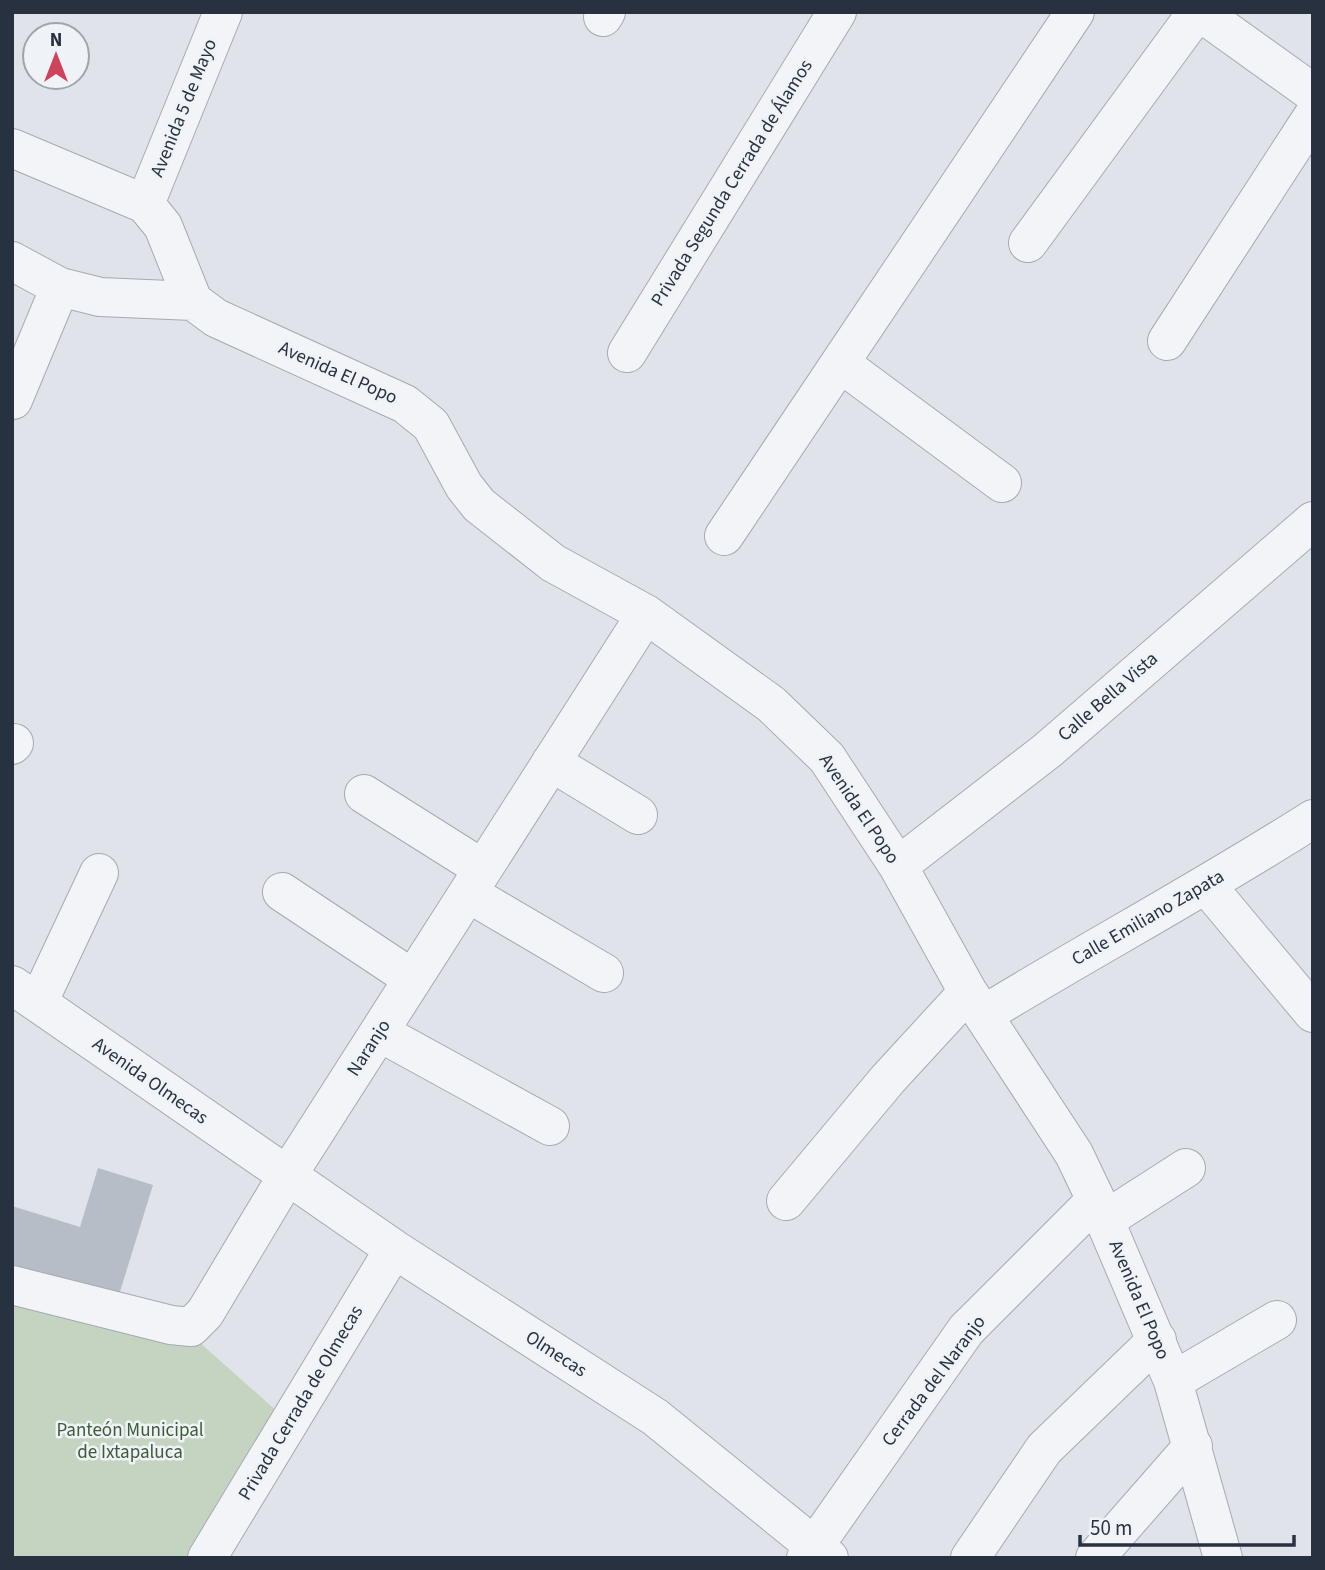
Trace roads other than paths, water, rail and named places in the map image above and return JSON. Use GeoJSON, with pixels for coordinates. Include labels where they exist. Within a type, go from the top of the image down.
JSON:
{"type":"FeatureCollection","features":[{"type":"Feature","properties":{"kind":"street","name":"Avenida 5 de Mayo"},"geometry":{"type":"LineString","coordinates":[[145,204],[223,12]]}},
{"type":"Feature","properties":{"kind":"street","name":"Privada Segunda Cerrada de Álamos"},"geometry":{"type":"LineString","coordinates":[[627,353],[837,12]]}},
{"type":"Feature","properties":{"kind":"street"},"geometry":{"type":"LineString","coordinates":[[724,536],[1075,12]]}},
{"type":"Feature","properties":{"kind":"street"},"geometry":{"type":"LineString","coordinates":[[1028,243],[1198,12],[1313,93]]}},
{"type":"Feature","properties":{"kind":"street"},"geometry":{"type":"LineString","coordinates":[[1167,341],[1313,116]]}},
{"type":"Feature","properties":{"kind":"street"},"geometry":{"type":"LineString","coordinates":[[12,148],[145,204],[163,226],[193,301],[100,297],[60,287],[12,261]]}},
{"type":"Feature","properties":{"kind":"street"},"geometry":{"type":"LineString","coordinates":[[13,400],[60,287]]}},
{"type":"Feature","properties":{"kind":"street","name":"Avenida El Popo"},"geometry":{"type":"LineString","coordinates":[[193,301],[216,318],[405,404],[431,425],[464,486],[479,505],[552,563],[646,614],[771,704],[827,758],[898,866],[976,1004],[1074,1154],[1101,1210],[1173,1381],[1194,1446],[1223,1558]]}},
{"type":"Feature","properties":{"kind":"street"},"geometry":{"type":"LineString","coordinates":[[840,363],[1002,483]]}},
{"type":"Feature","properties":{"kind":"street","name":"Calle Bella Vista"},"geometry":{"type":"LineString","coordinates":[[898,866],[1048,750],[1313,521]]}},
{"type":"Feature","properties":{"kind":"street","name":"Naranjo"},"geometry":{"type":"LineString","coordinates":[[12,1285],[171,1325],[191,1327],[205,1313],[287,1176],[646,614]]}},
{"type":"Feature","properties":{"kind":"street"},"geometry":{"type":"LineString","coordinates":[[551,762],[638,815]]}},
{"type":"Feature","properties":{"kind":"street"},"geometry":{"type":"LineString","coordinates":[[364,794],[475,881],[604,973]]}},
{"type":"Feature","properties":{"kind":"street","name":"Calle Emiliano Zapata"},"geometry":{"type":"LineString","coordinates":[[786,1201],[888,1079],[976,1004],[1104,941],[1207,886],[1313,819]]}},
{"type":"Feature","properties":{"kind":"street"},"geometry":{"type":"LineString","coordinates":[[25,994],[99,873]]}},
{"type":"Feature","properties":{"kind":"street"},"geometry":{"type":"LineString","coordinates":[[1207,886],[1313,1013]]}},
{"type":"Feature","properties":{"kind":"street"},"geometry":{"type":"LineString","coordinates":[[282,892],[413,979]]}},
{"type":"Feature","properties":{"kind":"street","name":"Avenida Olmecas"},"geometry":{"type":"LineString","coordinates":[[25,994],[287,1176]]}},
{"type":"Feature","properties":{"kind":"street"},"geometry":{"type":"LineString","coordinates":[[379,1032],[550,1126]]}},
{"type":"Feature","properties":{"kind":"street","name":"Cerrada del Naranjo"},"geometry":{"type":"LineString","coordinates":[[817,1553],[966,1330],[1101,1210],[1186,1168]]}},
{"type":"Feature","properties":{"kind":"street","name":"Olmecas"},"geometry":{"type":"LineString","coordinates":[[287,1176],[394,1249],[655,1417],[817,1553]]}},
{"type":"Feature","properties":{"kind":"street","name":"Privada Cerrada de Olmecas"},"geometry":{"type":"LineString","coordinates":[[207,1558],[394,1249]]}},
{"type":"Feature","properties":{"kind":"street"},"geometry":{"type":"LineString","coordinates":[[1173,1381],[1277,1320]]}},
{"type":"Feature","properties":{"kind":"street"},"geometry":{"type":"LineString","coordinates":[[970,1558],[1044,1449],[1157,1340]]}},
{"type":"Feature","properties":{"kind":"street"},"geometry":{"type":"LineString","coordinates":[[1095,1558],[1194,1446]]}},
{"type":"Feature","properties":{"kind":"park label","name":"Panteón Municipal de Ixtapaluca"},"geometry":{"type":"Point","coordinates":[130,1441]}}]}
